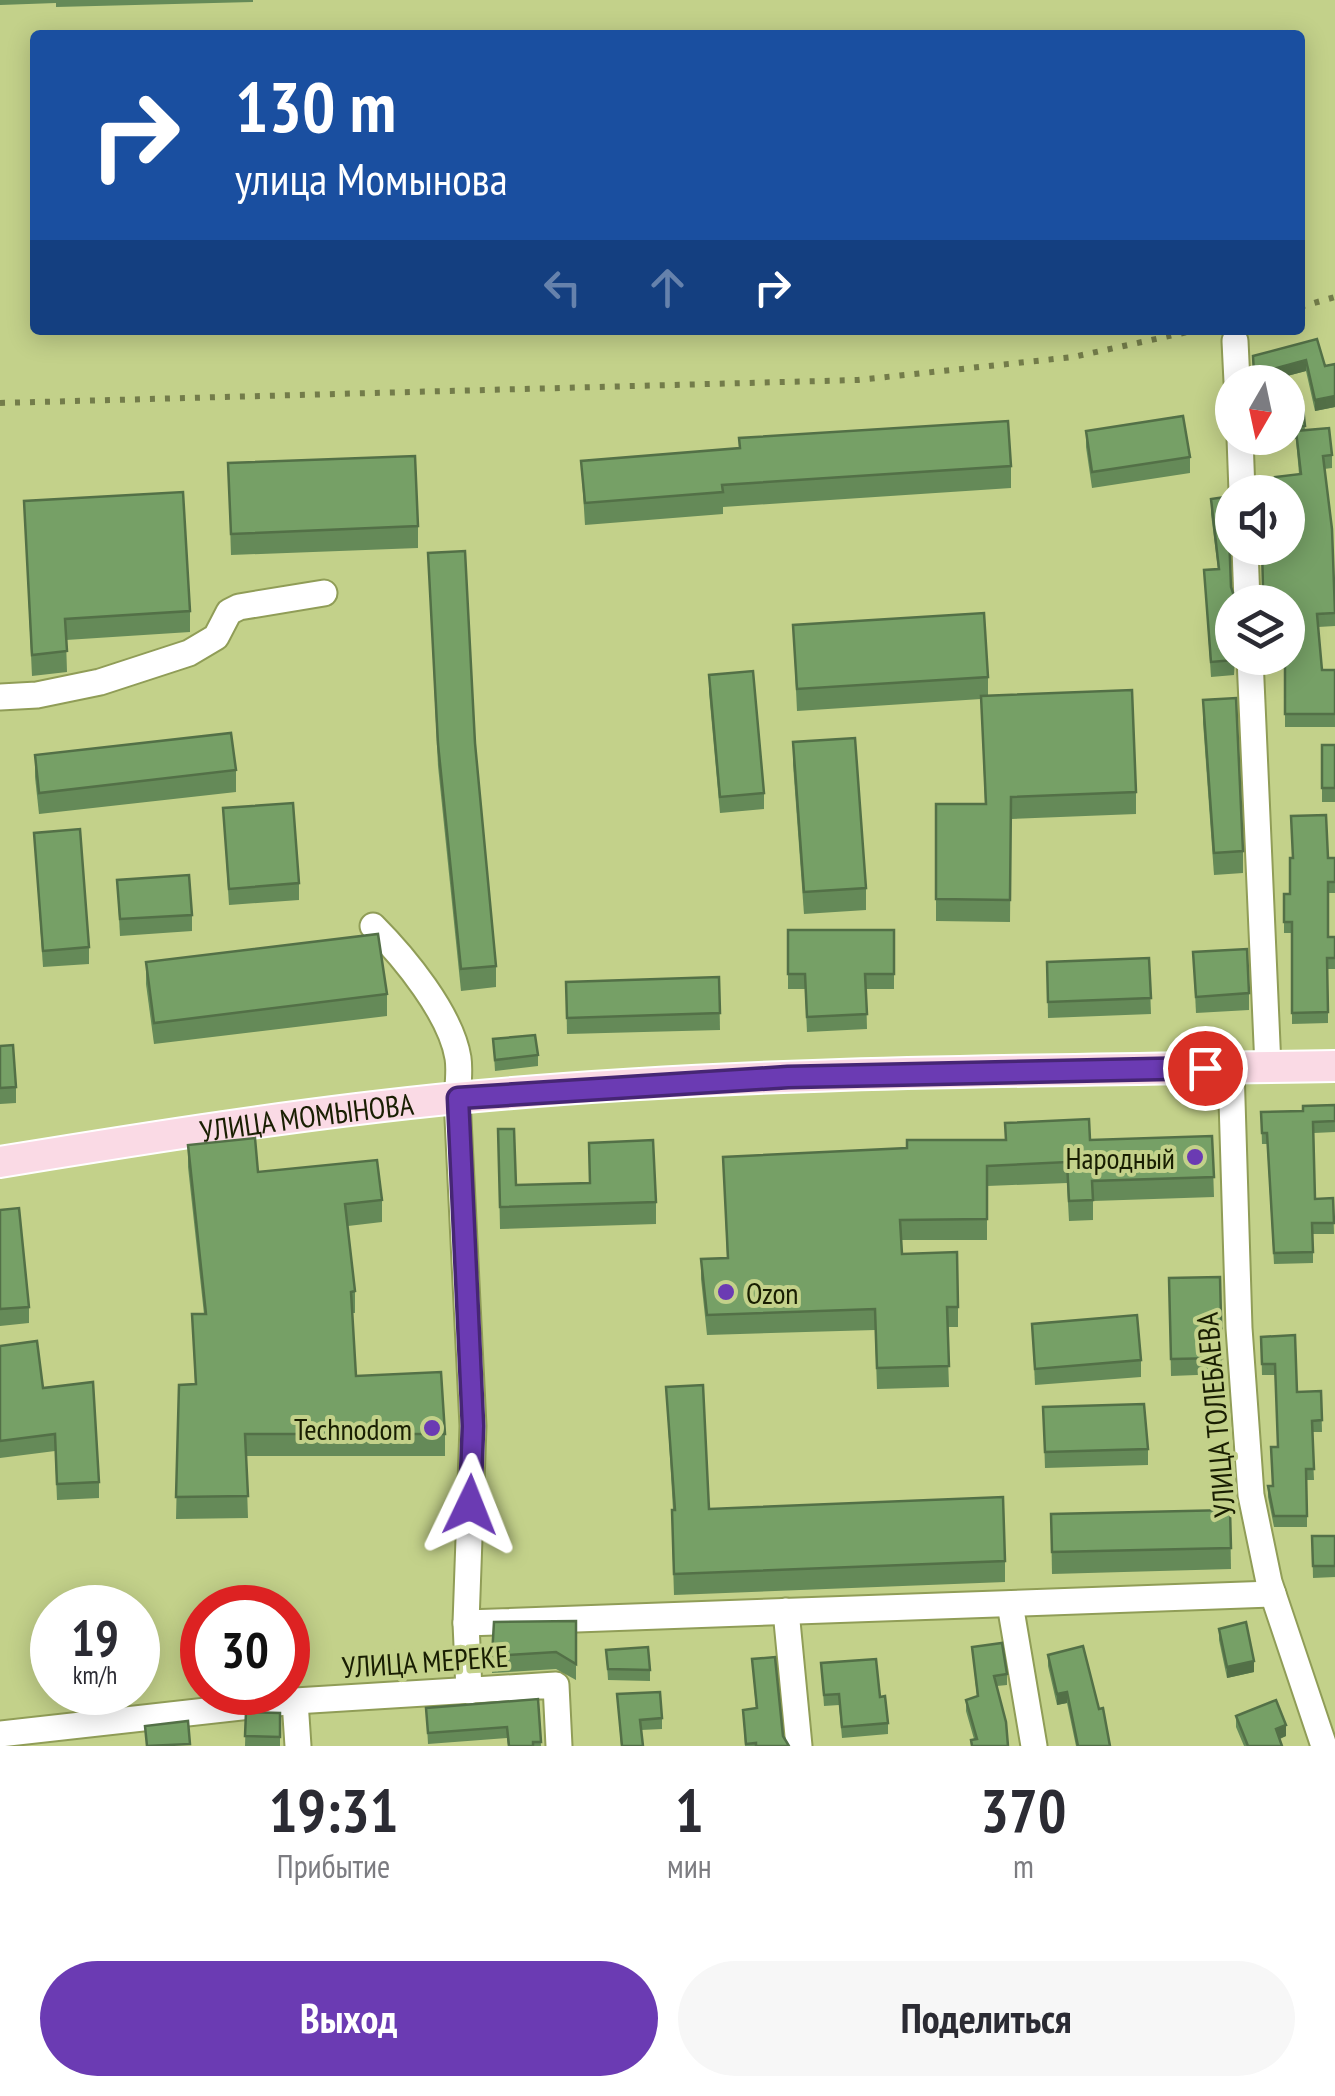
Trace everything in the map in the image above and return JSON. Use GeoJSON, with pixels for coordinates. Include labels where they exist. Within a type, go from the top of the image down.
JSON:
{"type":"FeatureCollection","features":[{"type":"Feature","properties":{"kind":"main road","name":"УЛИЦА МОМЫНОВА"},"geometry":{"type":"LineString","coordinates":[[0,1162],[167,1135],[458,1098],[788,1077],[1335,1066]]}},
{"type":"Feature","properties":{"kind":"street"},"geometry":{"type":"LineString","coordinates":[[1236,340],[1237,365]]}},
{"type":"Feature","properties":{"kind":"street"},"geometry":{"type":"LineString","coordinates":[[0,698],[100,682],[188,654],[216,637],[229,612],[239,607],[324,593]]}},
{"type":"Feature","properties":{"kind":"street"},"geometry":{"type":"LineString","coordinates":[[1251,675],[1268,1067]]}},
{"type":"Feature","properties":{"kind":"street"},"geometry":{"type":"LineString","coordinates":[[373,926],[398,951],[451,1032],[459,1060],[473,1426],[466,1622],[470,1690]]}},
{"type":"Feature","properties":{"kind":"street","name":"УЛИЦА ТОЛЕБАЕВА"},"geometry":{"type":"LineString","coordinates":[[1231,1068],[1238,1328],[1249,1476],[1273,1594],[1324,1746]]}},
{"type":"Feature","properties":{"kind":"street"},"geometry":{"type":"LineString","coordinates":[[466,1622],[1273,1594]]}},
{"type":"Feature","properties":{"kind":"street"},"geometry":{"type":"LineString","coordinates":[[1010,1604],[1034,1746]]}},
{"type":"Feature","properties":{"kind":"street"},"geometry":{"type":"LineString","coordinates":[[786,1612],[799,1746]]}},
{"type":"Feature","properties":{"kind":"street","name":"УЛИЦА МЕРЕКЕ"},"geometry":{"type":"LineString","coordinates":[[310,1700],[556,1685],[560,1746]]}},
{"type":"Feature","properties":{"kind":"street","name":"УЛИЦА МЕРЕКЕ"},"geometry":{"type":"LineString","coordinates":[[0,1734],[50,1738],[202,1715]]}},
{"type":"Feature","properties":{"kind":"street"},"geometry":{"type":"LineString","coordinates":[[296,1715],[298,1746]]}},
{"type":"Feature","properties":{"kind":"building"},"geometry":{"type":"Polygon","coordinates":[[[1317,339],[1325,366],[1335,364],[1335,396],[1315,400],[1306,360],[1287,365],[1254,365],[1253,356],[1317,339]]]}},
{"type":"Feature","properties":{"kind":"building"},"geometry":{"type":"Polygon","coordinates":[[[1183,416],[1190,457],[1092,472],[1086,431],[1183,416]]]}},
{"type":"Feature","properties":{"kind":"building"},"geometry":{"type":"Polygon","coordinates":[[[1008,421],[1011,466],[722,485],[723,492],[585,503],[581,461],[740,448],[739,438],[1008,421]]]}},
{"type":"Feature","properties":{"kind":"building"},"geometry":{"type":"Polygon","coordinates":[[[1329,428],[1332,455],[1323,456],[1332,529],[1335,613],[1317,614],[1322,670],[1335,670],[1335,714],[1285,714],[1285,675],[1305,675],[1305,585],[1263,585],[1262,565],[1305,565],[1305,475],[1292,475],[1301,474],[1299,455],[1305,455],[1305,430],[1329,428]]]}},
{"type":"Feature","properties":{"kind":"building"},"geometry":{"type":"Polygon","coordinates":[[[415,456],[418,526],[231,534],[228,463],[415,456]]]}},
{"type":"Feature","properties":{"kind":"building"},"geometry":{"type":"Polygon","coordinates":[[[183,492],[190,611],[65,619],[67,651],[32,655],[24,501],[183,492]]]}},
{"type":"Feature","properties":{"kind":"building"},"geometry":{"type":"Polygon","coordinates":[[[1215,498],[1215,534],[1211,499],[1215,498]]]}},
{"type":"Feature","properties":{"kind":"building"},"geometry":{"type":"Polygon","coordinates":[[[465,551],[475,743],[496,966],[461,969],[438,744],[428,553],[465,551]]]}},
{"type":"Feature","properties":{"kind":"building"},"geometry":{"type":"Polygon","coordinates":[[[1219,565],[1230,565],[1231,585],[1215,585],[1215,662],[1211,662],[1204,570],[1219,569],[1219,565]]]}},
{"type":"Feature","properties":{"kind":"building"},"geometry":{"type":"Polygon","coordinates":[[[984,613],[988,677],[797,689],[793,625],[984,613]]]}},
{"type":"Feature","properties":{"kind":"building"},"geometry":{"type":"Polygon","coordinates":[[[753,671],[764,793],[720,797],[709,675],[753,671]]]}},
{"type":"Feature","properties":{"kind":"building"},"geometry":{"type":"Polygon","coordinates":[[[1132,690],[1136,792],[1011,797],[1010,900],[936,899],[936,804],[986,804],[981,696],[1132,690]]]}},
{"type":"Feature","properties":{"kind":"building"},"geometry":{"type":"Polygon","coordinates":[[[1236,698],[1243,851],[1214,853],[1203,700],[1236,698]]]}},
{"type":"Feature","properties":{"kind":"building"},"geometry":{"type":"Polygon","coordinates":[[[231,733],[236,770],[39,793],[35,755],[231,733]]]}},
{"type":"Feature","properties":{"kind":"building"},"geometry":{"type":"Polygon","coordinates":[[[855,738],[866,888],[804,892],[793,742],[855,738]]]}},
{"type":"Feature","properties":{"kind":"building"},"geometry":{"type":"Polygon","coordinates":[[[1322,745],[1335,745],[1335,788],[1322,788],[1322,745]]]}},
{"type":"Feature","properties":{"kind":"building"},"geometry":{"type":"Polygon","coordinates":[[[293,803],[299,883],[229,889],[223,808],[293,803]]]}},
{"type":"Feature","properties":{"kind":"building"},"geometry":{"type":"Polygon","coordinates":[[[1326,815],[1328,858],[1335,858],[1335,882],[1328,882],[1328,937],[1335,937],[1335,958],[1327,958],[1328,1012],[1292,1013],[1292,922],[1284,922],[1284,894],[1290,894],[1293,858],[1291,816],[1326,815]]]}},
{"type":"Feature","properties":{"kind":"building"},"geometry":{"type":"Polygon","coordinates":[[[80,829],[89,947],[43,951],[34,833],[80,829]]]}},
{"type":"Feature","properties":{"kind":"building"},"geometry":{"type":"Polygon","coordinates":[[[189,875],[192,915],[120,919],[117,880],[189,875]]]}},
{"type":"Feature","properties":{"kind":"building"},"geometry":{"type":"Polygon","coordinates":[[[788,930],[894,930],[894,974],[865,974],[867,1014],[807,1017],[805,974],[788,974],[788,930]]]}},
{"type":"Feature","properties":{"kind":"building"},"geometry":{"type":"Polygon","coordinates":[[[378,934],[387,994],[154,1023],[146,962],[378,934]]]}},
{"type":"Feature","properties":{"kind":"building"},"geometry":{"type":"Polygon","coordinates":[[[1247,949],[1249,993],[1196,997],[1193,952],[1247,949]]]}},
{"type":"Feature","properties":{"kind":"building"},"geometry":{"type":"Polygon","coordinates":[[[1149,958],[1151,998],[1048,1002],[1047,962],[1149,958]]]}},
{"type":"Feature","properties":{"kind":"building"},"geometry":{"type":"Polygon","coordinates":[[[719,977],[720,1013],[567,1018],[566,982],[719,977]]]}},
{"type":"Feature","properties":{"kind":"building"},"geometry":{"type":"Polygon","coordinates":[[[535,1035],[538,1055],[495,1060],[493,1039],[535,1035]]]}},
{"type":"Feature","properties":{"kind":"building"},"geometry":{"type":"Polygon","coordinates":[[[13,1045],[16,1087],[0,1088],[0,1046],[13,1045]]]}},
{"type":"Feature","properties":{"kind":"building"},"geometry":{"type":"Polygon","coordinates":[[[1335,1105],[1335,1121],[1313,1122],[1315,1199],[1333,1198],[1334,1223],[1312,1223],[1313,1252],[1274,1253],[1267,1133],[1262,1133],[1261,1112],[1335,1105]]]}},
{"type":"Feature","properties":{"kind":"building"},"geometry":{"type":"Polygon","coordinates":[[[1089,1119],[1090,1140],[1212,1136],[1214,1177],[1092,1181],[1093,1200],[1069,1201],[1067,1162],[987,1166],[987,1219],[900,1220],[902,1254],[957,1252],[958,1307],[947,1307],[949,1366],[877,1368],[875,1309],[707,1315],[701,1259],[728,1258],[723,1157],[907,1148],[907,1140],[1006,1140],[1005,1123],[1089,1119]]]}},
{"type":"Feature","properties":{"kind":"building"},"geometry":{"type":"Polygon","coordinates":[[[498,1129],[514,1129],[516,1185],[590,1183],[589,1143],[653,1140],[656,1202],[500,1207],[498,1129]]]}},
{"type":"Feature","properties":{"kind":"building"},"geometry":{"type":"Polygon","coordinates":[[[255,1138],[258,1172],[377,1160],[382,1200],[345,1204],[355,1291],[351,1292],[356,1376],[441,1372],[445,1434],[245,1434],[248,1496],[176,1497],[179,1385],[196,1384],[192,1314],[206,1314],[188,1145],[255,1138]]]}},
{"type":"Feature","properties":{"kind":"building"},"geometry":{"type":"Polygon","coordinates":[[[19,1208],[29,1307],[0,1309],[0,1210],[19,1208]]]}},
{"type":"Feature","properties":{"kind":"building"},"geometry":{"type":"Polygon","coordinates":[[[1220,1277],[1222,1358],[1171,1359],[1169,1278],[1220,1277]]]}},
{"type":"Feature","properties":{"kind":"building"},"geometry":{"type":"Polygon","coordinates":[[[1137,1315],[1141,1360],[1035,1369],[1032,1324],[1137,1315]]]}},
{"type":"Feature","properties":{"kind":"building"},"geometry":{"type":"Polygon","coordinates":[[[1295,1335],[1297,1392],[1321,1391],[1322,1420],[1312,1421],[1314,1469],[1306,1469],[1307,1516],[1274,1516],[1268,1486],[1273,1486],[1271,1447],[1278,1447],[1275,1364],[1262,1364],[1261,1337],[1295,1335]]]}},
{"type":"Feature","properties":{"kind":"building"},"geometry":{"type":"Polygon","coordinates":[[[37,1341],[43,1388],[93,1382],[99,1482],[57,1484],[55,1434],[0,1441],[0,1346],[37,1341]]]}},
{"type":"Feature","properties":{"kind":"building"},"geometry":{"type":"Polygon","coordinates":[[[703,1385],[709,1509],[1003,1497],[1005,1561],[674,1574],[675,1510],[666,1387],[703,1385]]]}},
{"type":"Feature","properties":{"kind":"building"},"geometry":{"type":"Polygon","coordinates":[[[1144,1404],[1148,1449],[1045,1452],[1043,1407],[1144,1404]]]}},
{"type":"Feature","properties":{"kind":"building"},"geometry":{"type":"Polygon","coordinates":[[[1230,1510],[1231,1548],[1052,1552],[1051,1514],[1230,1510]]]}},
{"type":"Feature","properties":{"kind":"building"},"geometry":{"type":"Polygon","coordinates":[[[1312,1536],[1335,1536],[1335,1566],[1313,1566],[1312,1536]]]}},
{"type":"Feature","properties":{"kind":"building"},"geometry":{"type":"Polygon","coordinates":[[[576,1621],[576,1664],[556,1652],[492,1656],[494,1622],[576,1621]]]}},
{"type":"Feature","properties":{"kind":"building"},"geometry":{"type":"Polygon","coordinates":[[[1246,1622],[1254,1661],[1227,1667],[1219,1629],[1246,1622]]]}},
{"type":"Feature","properties":{"kind":"building"},"geometry":{"type":"Polygon","coordinates":[[[1002,1643],[1007,1674],[994,1676],[1008,1746],[972,1746],[971,1740],[977,1739],[966,1700],[978,1696],[972,1647],[1002,1643]]]}},
{"type":"Feature","properties":{"kind":"building"},"geometry":{"type":"Polygon","coordinates":[[[1083,1646],[1099,1709],[1103,1708],[1110,1746],[1078,1746],[1067,1692],[1057,1694],[1048,1655],[1083,1646]]]}},
{"type":"Feature","properties":{"kind":"building"},"geometry":{"type":"Polygon","coordinates":[[[648,1647],[650,1670],[608,1669],[606,1650],[648,1647]]]}},
{"type":"Feature","properties":{"kind":"building"},"geometry":{"type":"Polygon","coordinates":[[[775,1657],[783,1736],[789,1746],[746,1744],[743,1710],[757,1708],[752,1659],[775,1657]]]}},
{"type":"Feature","properties":{"kind":"building"},"geometry":{"type":"Polygon","coordinates":[[[876,1659],[880,1697],[885,1696],[888,1723],[842,1727],[839,1694],[824,1695],[821,1663],[876,1659]]]}},
{"type":"Feature","properties":{"kind":"building"},"geometry":{"type":"Polygon","coordinates":[[[660,1692],[662,1718],[640,1720],[643,1746],[622,1746],[617,1694],[660,1692]]]}},
{"type":"Feature","properties":{"kind":"building"},"geometry":{"type":"Polygon","coordinates":[[[538,1699],[541,1742],[533,1742],[533,1746],[509,1746],[507,1727],[428,1733],[426,1708],[538,1699]]]}},
{"type":"Feature","properties":{"kind":"building"},"geometry":{"type":"Polygon","coordinates":[[[1276,1700],[1286,1725],[1276,1729],[1282,1746],[1248,1746],[1236,1716],[1276,1700]]]}},
{"type":"Feature","properties":{"kind":"building"},"geometry":{"type":"Polygon","coordinates":[[[246,1715],[280,1715],[280,1737],[245,1736],[246,1715]]]}},
{"type":"Feature","properties":{"kind":"building"},"geometry":{"type":"Polygon","coordinates":[[[188,1721],[190,1744],[147,1746],[145,1726],[188,1721]]]}},
{"type":"Feature","properties":{"kind":"railway"},"geometry":{"type":"LineString","coordinates":[[1305,306],[1335,297]]}},
{"type":"Feature","properties":{"kind":"railway"},"geometry":{"type":"LineString","coordinates":[[0,403],[858,380],[1073,357],[1174,335]]}},
{"type":"Feature","properties":{"kind":"place","name":"Народный"},"geometry":{"type":"Point","coordinates":[1195,1157]}},
{"type":"Feature","properties":{"kind":"place","name":"Ozon"},"geometry":{"type":"Point","coordinates":[726,1292]}},
{"type":"Feature","properties":{"kind":"place","name":"Technodom"},"geometry":{"type":"Point","coordinates":[432,1428]}},
{"type":"Feature","properties":{"kind":"route"},"geometry":{"type":"LineString","coordinates":[[470,1505],[473,1426],[458,1098],[788,1077],[1205,1068]]}}]}
